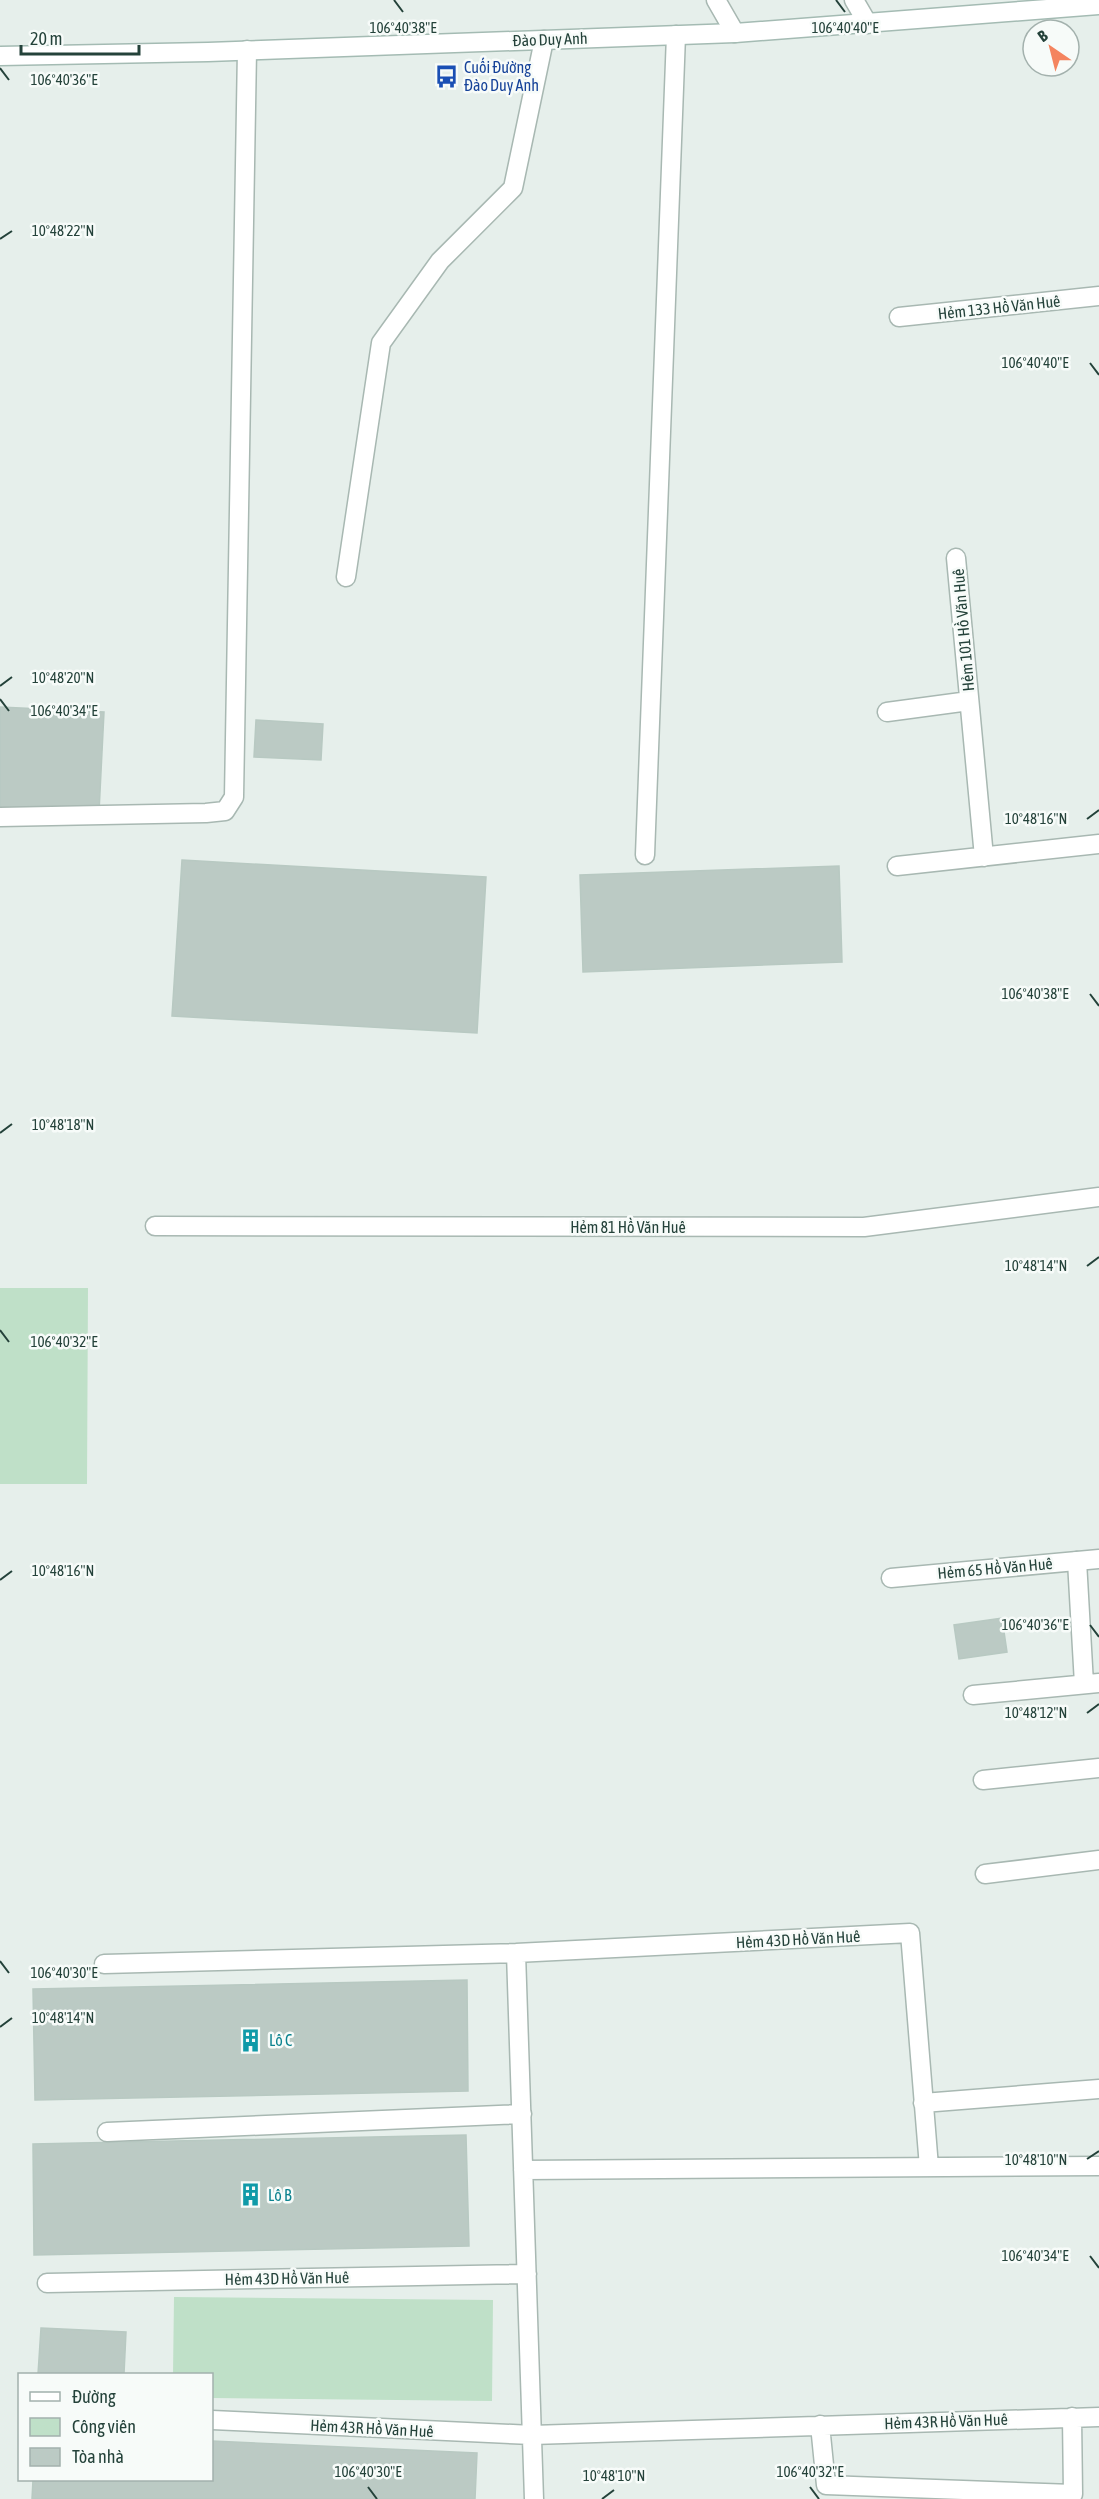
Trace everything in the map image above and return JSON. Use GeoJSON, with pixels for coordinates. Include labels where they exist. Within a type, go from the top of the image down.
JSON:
{"type":"FeatureCollection","features":[{"type":"Feature","properties":{"kind":"street"},"geometry":{"type":"LineString","coordinates":[[716,0],[735,33]]}},
{"type":"Feature","properties":{"kind":"street"},"geometry":{"type":"LineString","coordinates":[[854,0],[868,24]]}},
{"type":"Feature","properties":{"kind":"street","name":"Đào Duy Anh"},"geometry":{"type":"LineString","coordinates":[[0,56],[735,33],[1099,5]]}},
{"type":"Feature","properties":{"kind":"street"},"geometry":{"type":"LineString","coordinates":[[645,855],[676,34]]}},
{"type":"Feature","properties":{"kind":"street"},"geometry":{"type":"LineString","coordinates":[[346,577],[381,343],[440,261],[513,188],[544,40]]}},
{"type":"Feature","properties":{"kind":"street"},"geometry":{"type":"LineString","coordinates":[[0,817],[206,813],[225,811],[234,797],[247,50]]}},
{"type":"Feature","properties":{"kind":"street","name":"Hẻm 133 Hồ Văn Huê"},"geometry":{"type":"LineString","coordinates":[[898,317],[1099,296]]}},
{"type":"Feature","properties":{"kind":"street","name":"Hẻm 101 Hồ Văn Huê"},"geometry":{"type":"LineString","coordinates":[[956,558],[984,857]]}},
{"type":"Feature","properties":{"kind":"street","name":"Hẻm 101 Hồ Văn Huê"},"geometry":{"type":"LineString","coordinates":[[887,712],[969,701]]}},
{"type":"Feature","properties":{"kind":"street"},"geometry":{"type":"LineString","coordinates":[[897,866],[1099,844]]}},
{"type":"Feature","properties":{"kind":"street","name":"Hẻm 81 Hồ Văn Huê"},"geometry":{"type":"LineString","coordinates":[[155,1226],[864,1227],[1099,1197]]}},
{"type":"Feature","properties":{"kind":"street","name":"Hẻm 65 Hồ Văn Huê"},"geometry":{"type":"LineString","coordinates":[[891,1578],[1099,1559]]}},
{"type":"Feature","properties":{"kind":"street"},"geometry":{"type":"LineString","coordinates":[[973,1695],[1091,1684],[1077,1561]]}},
{"type":"Feature","properties":{"kind":"street"},"geometry":{"type":"LineString","coordinates":[[983,1780],[1099,1768]]}},
{"type":"Feature","properties":{"kind":"street"},"geometry":{"type":"LineString","coordinates":[[985,1875],[1099,1860]]}},
{"type":"Feature","properties":{"kind":"street","name":"Hẻm 43D Hồ Văn Huê"},"geometry":{"type":"LineString","coordinates":[[104,1964],[516,1953],[910,1933],[929,2167]]}},
{"type":"Feature","properties":{"kind":"street"},"geometry":{"type":"LineString","coordinates":[[516,1953],[534,2499]]}},
{"type":"Feature","properties":{"kind":"street"},"geometry":{"type":"LineString","coordinates":[[923,2103],[1099,2089]]}},
{"type":"Feature","properties":{"kind":"street"},"geometry":{"type":"LineString","coordinates":[[107,2132],[522,2114]]}},
{"type":"Feature","properties":{"kind":"street"},"geometry":{"type":"LineString","coordinates":[[524,2170],[1099,2166]]}},
{"type":"Feature","properties":{"kind":"street","name":"Hẻm 43D Hồ Văn Huê"},"geometry":{"type":"LineString","coordinates":[[46,2283],[527,2274]]}},
{"type":"Feature","properties":{"kind":"street"},"geometry":{"type":"LineString","coordinates":[[820,2425],[826,2484],[1073,2494],[1072,2417]]}},
{"type":"Feature","properties":{"kind":"street","name":"Hẻm 43R Hồ Văn Huê"},"geometry":{"type":"LineString","coordinates":[[213,2420],[532,2435],[1099,2417]]}},
{"type":"Feature","properties":{"kind":"green space"},"geometry":{"type":"Polygon","coordinates":[[[0,1288],[88,1288],[87,1484],[0,1484],[0,1288]]]}},
{"type":"Feature","properties":{"kind":"green space"},"geometry":{"type":"Polygon","coordinates":[[[174,2297],[493,2300],[492,2401],[213,2398],[213,2373],[173,2373],[174,2297]]]}},
{"type":"Feature","properties":{"kind":"building"},"geometry":{"type":"Polygon","coordinates":[[[0,707],[104,712],[99,812],[0,809],[0,707]]]}},
{"type":"Feature","properties":{"kind":"building"},"geometry":{"type":"Polygon","coordinates":[[[256,720],[323,724],[321,760],[254,757],[256,720]]]}},
{"type":"Feature","properties":{"kind":"building"},"geometry":{"type":"Polygon","coordinates":[[[182,860],[486,877],[477,1033],[172,1016],[182,860]]]}},
{"type":"Feature","properties":{"kind":"building"},"geometry":{"type":"Polygon","coordinates":[[[839,866],[842,962],[583,972],[580,875],[839,866]]]}},
{"type":"Feature","properties":{"kind":"building"},"geometry":{"type":"Polygon","coordinates":[[[1002,1618],[1007,1652],[959,1659],[954,1625],[1002,1618]]]}},
{"type":"Feature","properties":{"kind":"building","name":"Lô C"},"geometry":{"type":"Polygon","coordinates":[[[467,1980],[468,2091],[35,2100],[33,1989],[467,1980]]]}},
{"type":"Feature","properties":{"kind":"building","name":"Lô B"},"geometry":{"type":"Polygon","coordinates":[[[466,2135],[469,2246],[34,2255],[33,2144],[466,2135]]]}},
{"type":"Feature","properties":{"kind":"building"},"geometry":{"type":"Polygon","coordinates":[[[41,2328],[126,2332],[124,2373],[38,2373],[41,2328]]]}},
{"type":"Feature","properties":{"kind":"building"},"geometry":{"type":"Polygon","coordinates":[[[213,2441],[477,2453],[475,2499],[32,2499],[33,2481],[213,2481],[213,2441]]]}},
{"type":"Feature","properties":{"kind":"place","name":"Cuối Đường Đào Duy Anh"},"geometry":{"type":"Point","coordinates":[446,76]}},
{"type":"Feature","properties":{"kind":"place","name":"Lô C"},"geometry":{"type":"Point","coordinates":[251,2040]}},
{"type":"Feature","properties":{"kind":"place","name":"Lô B"},"geometry":{"type":"Point","coordinates":[250,2195]}}]}
